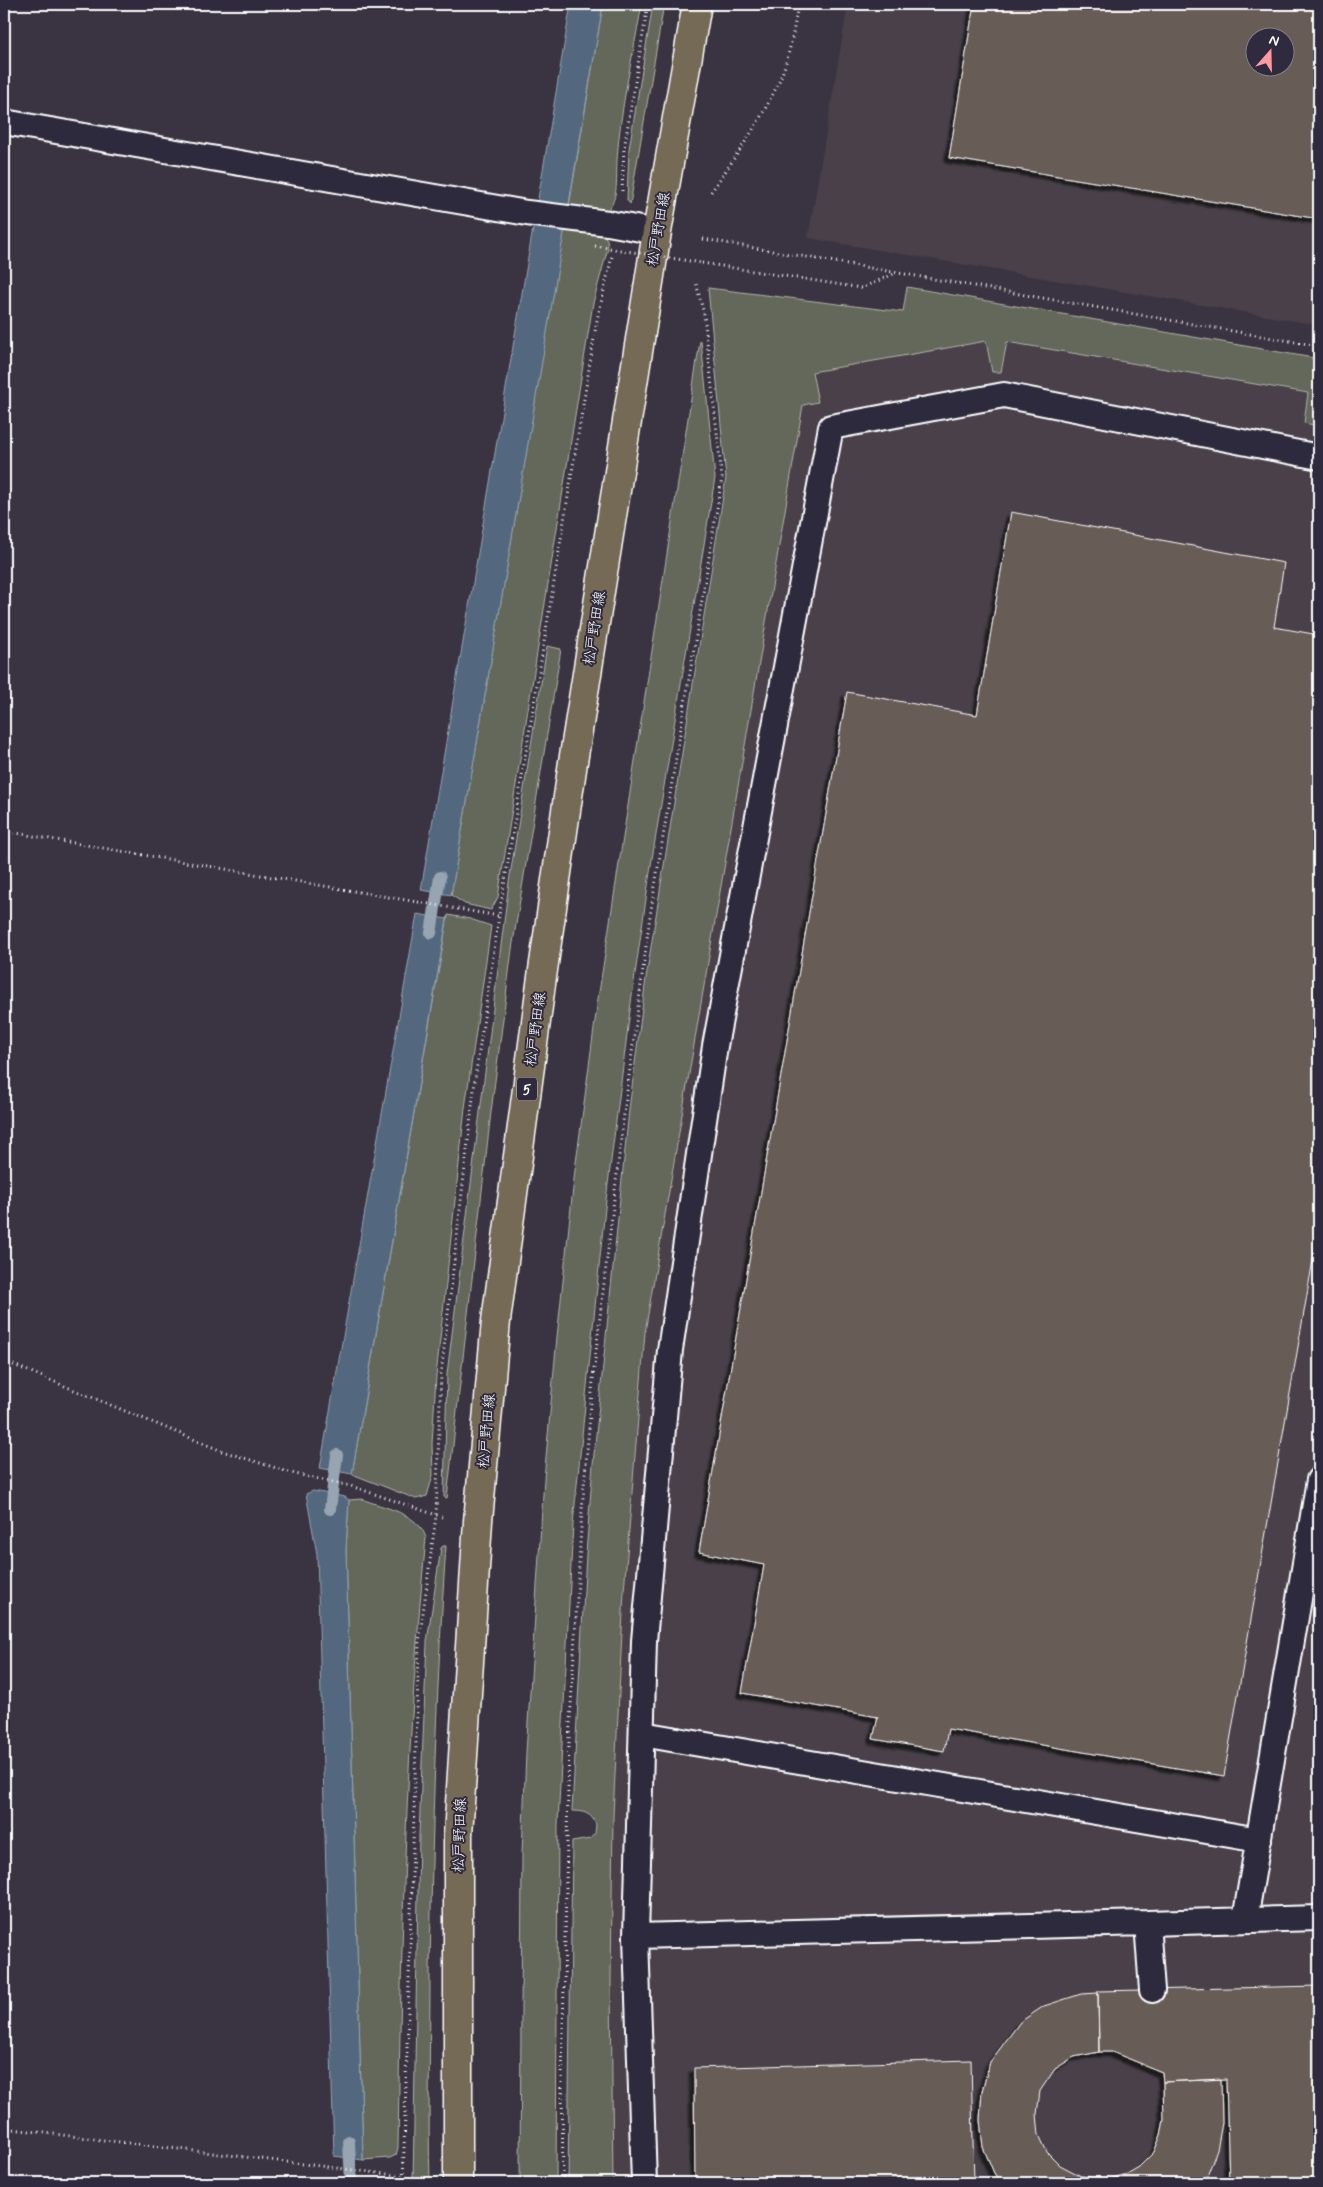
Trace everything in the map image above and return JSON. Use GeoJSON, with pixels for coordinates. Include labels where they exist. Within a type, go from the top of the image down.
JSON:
{"type":"FeatureCollection","features":[{"type":"Feature","properties":{"kind":"main road","name":"松戸野田線"},"geometry":{"type":"LineString","coordinates":[[458,2183],[458,1835],[478,1521],[496,1321],[540,984],[574,752],[657,232],[697,4]]}},
{"type":"Feature","properties":{"kind":"lane"},"geometry":{"type":"LineString","coordinates":[[4,122],[527,213],[572,218],[657,232]]}},
{"type":"Feature","properties":{"kind":"lane"},"geometry":{"type":"LineString","coordinates":[[644,2183],[636,1936],[644,1641],[672,1340],[715,1046],[831,427],[1004,395],[1319,457]]}},
{"type":"Feature","properties":{"kind":"lane"},"geometry":{"type":"LineString","coordinates":[[1245,1920],[1319,1480]]}},
{"type":"Feature","properties":{"kind":"lane"},"geometry":{"type":"LineString","coordinates":[[642,1734],[1259,1840]]}},
{"type":"Feature","properties":{"kind":"lane"},"geometry":{"type":"LineString","coordinates":[[636,1936],[1319,1918]]}},
{"type":"Feature","properties":{"kind":"lane"},"geometry":{"type":"LineString","coordinates":[[1147,1923],[1152,1990]]}},
{"type":"Feature","properties":{"kind":"path"},"geometry":{"type":"LineString","coordinates":[[711,192],[757,124],[781,78],[794,32],[798,4]]}},
{"type":"Feature","properties":{"kind":"path"},"geometry":{"type":"LineString","coordinates":[[703,239],[1319,346]]}},
{"type":"Feature","properties":{"kind":"path"},"geometry":{"type":"LineString","coordinates":[[595,246],[861,288],[896,273]]}},
{"type":"Feature","properties":{"kind":"path"},"geometry":{"type":"LineString","coordinates":[[563,2183],[562,2083],[568,1741],[582,1510],[594,1368],[650,916],[722,478],[704,314],[696,283]]}},
{"type":"Feature","properties":{"kind":"path"},"geometry":{"type":"LineString","coordinates":[[4,831],[499,916]]}},
{"type":"Feature","properties":{"kind":"path"},"geometry":{"type":"LineString","coordinates":[[4,1361],[222,1451],[295,1474],[351,1486],[436,1516],[478,1521]]}},
{"type":"Feature","properties":{"kind":"path"},"geometry":{"type":"LineString","coordinates":[[4,2128],[403,2176]]}},
{"type":"Feature","properties":{"kind":"shaded area"},"geometry":{"type":"Polygon","coordinates":[[[848,4],[1319,4],[1319,325],[808,238],[848,4]]]}},
{"type":"Feature","properties":{"kind":"shaded area"},"geometry":{"type":"Polygon","coordinates":[[[907,287],[1319,359],[1319,2183],[613,2183],[611,1979],[613,1816],[624,1591],[645,1332],[797,300],[903,312],[907,287]]]}},
{"type":"Feature","properties":{"kind":"green space"},"geometry":{"type":"Polygon","coordinates":[[[603,4],[642,4],[621,121],[615,194],[607,211],[568,212],[603,4]]]}},
{"type":"Feature","properties":{"kind":"green space"},"geometry":{"type":"Polygon","coordinates":[[[653,4],[664,4],[630,204],[627,200],[629,149],[653,4]]]}},
{"type":"Feature","properties":{"kind":"green space"},"geometry":{"type":"Polygon","coordinates":[[[565,225],[601,233],[607,239],[608,248],[593,303],[498,897],[491,910],[465,904],[451,895],[565,225]]]}},
{"type":"Feature","properties":{"kind":"green space"},"geometry":{"type":"Polygon","coordinates":[[[907,287],[1319,359],[1319,426],[1304,423],[1308,393],[1007,342],[1001,372],[992,372],[986,341],[812,372],[818,402],[803,405],[645,1332],[624,1591],[613,1816],[611,1979],[613,2183],[568,2183],[572,1842],[590,1839],[595,1833],[596,1825],[587,1814],[580,1811],[572,1811],[586,1554],[593,1464],[629,1110],[646,978],[726,478],[708,288],[903,312],[907,287]]]}},
{"type":"Feature","properties":{"kind":"green space"},"geometry":{"type":"Polygon","coordinates":[[[700,341],[715,478],[651,865],[632,995],[605,1208],[573,1524],[558,1824],[556,2183],[520,2183],[522,1854],[526,1753],[544,1479],[557,1337],[575,1170],[598,999],[700,341]]]}},
{"type":"Feature","properties":{"kind":"green space"},"geometry":{"type":"Polygon","coordinates":[[[547,646],[561,649],[512,949],[491,1112],[447,1498],[444,1497],[447,1374],[509,882],[547,646]]]}},
{"type":"Feature","properties":{"kind":"green space"},"geometry":{"type":"Polygon","coordinates":[[[448,915],[470,919],[491,926],[465,1108],[436,1376],[432,1444],[433,1475],[427,1496],[416,1499],[352,1474],[448,915]]]}},
{"type":"Feature","properties":{"kind":"green space"},"geometry":{"type":"Polygon","coordinates":[[[362,1499],[400,1512],[416,1523],[426,1538],[409,1766],[398,2148],[396,2155],[390,2158],[363,2160],[346,1549],[349,1500],[362,1499]]]}},
{"type":"Feature","properties":{"kind":"green space"},"geometry":{"type":"Polygon","coordinates":[[[446,1546],[437,1706],[432,1866],[429,2078],[430,2183],[413,2183],[419,1835],[427,1642],[441,1548],[446,1546]]]}},
{"type":"Feature","properties":{"kind":"water"},"geometry":{"type":"Polygon","coordinates":[[[571,4],[603,4],[451,895],[421,890],[571,4]]]}},
{"type":"Feature","properties":{"kind":"water"},"geometry":{"type":"Polygon","coordinates":[[[417,914],[447,919],[352,1474],[320,1468],[417,914]]]}},
{"type":"Feature","properties":{"kind":"water"},"geometry":{"type":"Polygon","coordinates":[[[313,1491],[345,1497],[349,1500],[346,1549],[363,2160],[334,2156],[317,1554],[306,1494],[313,1491]]]}},
{"type":"Feature","properties":{"kind":"building"},"geometry":{"type":"Polygon","coordinates":[[[974,4],[1319,4],[1319,219],[949,158],[974,4]]]}},
{"type":"Feature","properties":{"kind":"building"},"geometry":{"type":"Polygon","coordinates":[[[1011,512],[1284,563],[1274,627],[1319,635],[1319,1225],[1224,1776],[948,1729],[944,1751],[873,1739],[878,1717],[742,1693],[764,1565],[699,1552],[847,692],[977,715],[1011,512]]]}},
{"type":"Feature","properties":{"kind":"building"},"geometry":{"type":"Polygon","coordinates":[[[1319,1986],[1319,2183],[1229,2183],[1226,2079],[1163,2082],[1162,2072],[1112,2052],[1099,2052],[1098,1991],[1319,1986]]]}},
{"type":"Feature","properties":{"kind":"building"},"geometry":{"type":"Polygon","coordinates":[[[1098,1993],[1099,2052],[1074,2057],[1055,2069],[1040,2091],[1037,2114],[1039,2135],[1047,2152],[1060,2165],[1081,2176],[1109,2179],[1127,2174],[1139,2167],[1154,2152],[1161,2135],[1164,2120],[1163,2082],[1221,2079],[1222,2123],[1217,2150],[1207,2176],[1201,2183],[1001,2183],[994,2173],[983,2147],[980,2120],[982,2091],[990,2062],[1020,2022],[1044,2006],[1081,1994],[1098,1993]]]}},
{"type":"Feature","properties":{"kind":"building"},"geometry":{"type":"Polygon","coordinates":[[[971,2060],[974,2183],[695,2183],[694,2068],[971,2060]]]}},
{"type":"Feature","properties":{"kind":"waterway"},"geometry":{"type":"LineString","coordinates":[[431,933],[440,877]]}},
{"type":"Feature","properties":{"kind":"waterway"},"geometry":{"type":"LineString","coordinates":[[330,1509],[337,1455]]}},
{"type":"Feature","properties":{"kind":"waterway"},"geometry":{"type":"LineString","coordinates":[[349,2142],[351,2183]]}}]}
